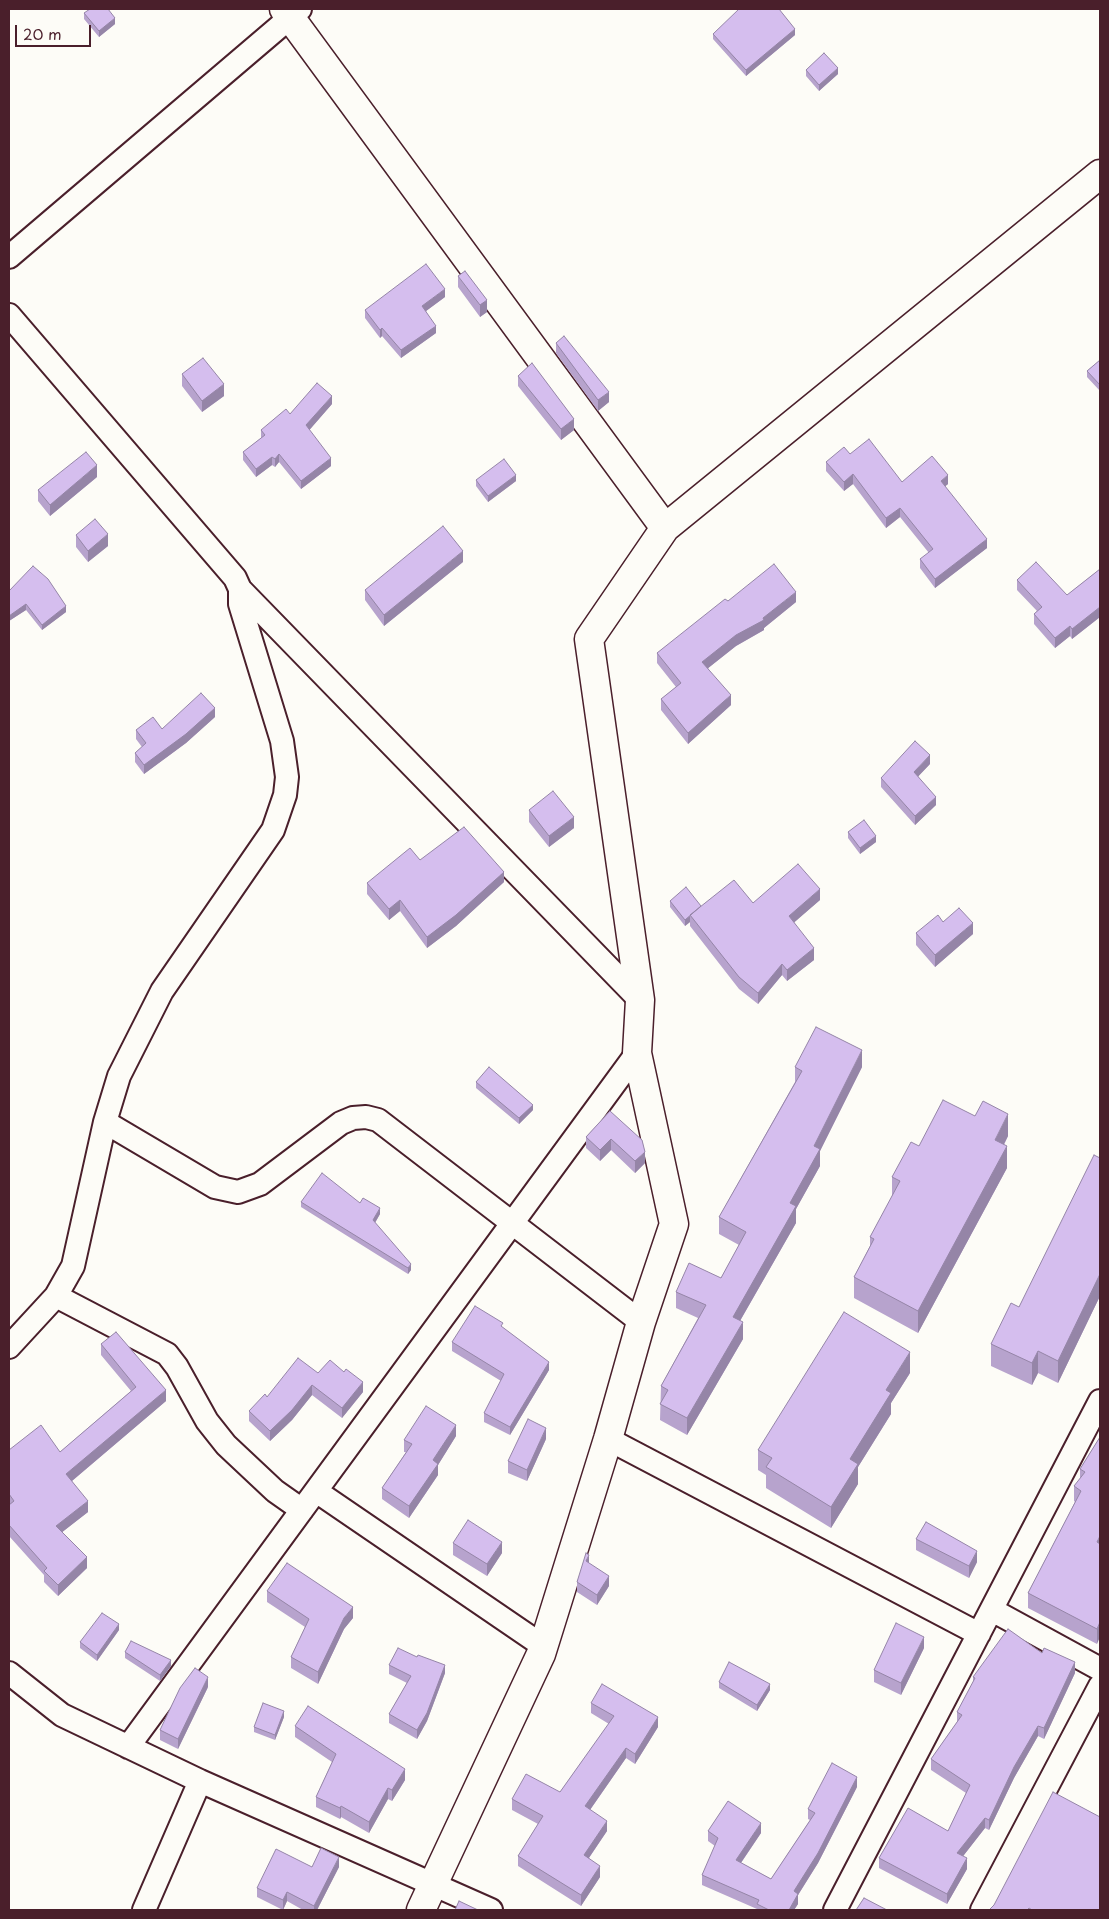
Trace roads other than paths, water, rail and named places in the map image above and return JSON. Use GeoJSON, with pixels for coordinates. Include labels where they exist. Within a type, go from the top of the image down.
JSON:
{"type":"FeatureCollection","features":[{"type":"Feature","properties":{"kind":"street"},"geometry":{"type":"LineString","coordinates":[[9,257],[292,12],[665,528]]}},
{"type":"Feature","properties":{"kind":"street"},"geometry":{"type":"LineString","coordinates":[[421,1910],[543,1646],[608,1439],[640,1322],[674,1224],[637,1053],[640,1000],[589,639],[665,528],[1100,174]]}},
{"type":"Feature","properties":{"kind":"street"},"geometry":{"type":"LineString","coordinates":[[9,315],[228,568],[240,589],[640,1000]]}},
{"type":"Feature","properties":{"kind":"street"},"geometry":{"type":"LineString","coordinates":[[9,1347],[56,1296],[73,1266],[105,1122],[119,1076],[162,991],[273,830],[285,795],[286,759],[240,604],[240,589]]}},
{"type":"Feature","properties":{"kind":"street"},"geometry":{"type":"LineString","coordinates":[[128,1747],[637,1053]]}},
{"type":"Feature","properties":{"kind":"street"},"geometry":{"type":"LineString","coordinates":[[105,1122],[215,1187],[238,1192],[260,1184],[342,1123],[353,1118],[366,1117],[378,1120],[640,1322]]}},
{"type":"Feature","properties":{"kind":"street"},"geometry":{"type":"LineString","coordinates":[[56,1296],[167,1354],[177,1367],[207,1421],[226,1445],[262,1480],[302,1510]]}},
{"type":"Feature","properties":{"kind":"street"},"geometry":{"type":"LineString","coordinates":[[835,1910],[1100,1401]]}},
{"type":"Feature","properties":{"kind":"street"},"geometry":{"type":"LineString","coordinates":[[608,1439],[979,1634]]}},
{"type":"Feature","properties":{"kind":"street"},"geometry":{"type":"LineString","coordinates":[[316,1491],[543,1646]]}},
{"type":"Feature","properties":{"kind":"street"},"geometry":{"type":"LineString","coordinates":[[992,1610],[1100,1669]]}},
{"type":"Feature","properties":{"kind":"street"},"geometry":{"type":"LineString","coordinates":[[9,1673],[62,1715],[200,1781],[434,1883],[491,1910]]}},
{"type":"Feature","properties":{"kind":"street"},"geometry":{"type":"LineString","coordinates":[[982,1910],[1100,1686]]}},
{"type":"Feature","properties":{"kind":"street"},"geometry":{"type":"LineString","coordinates":[[144,1910],[200,1781]]}}]}
